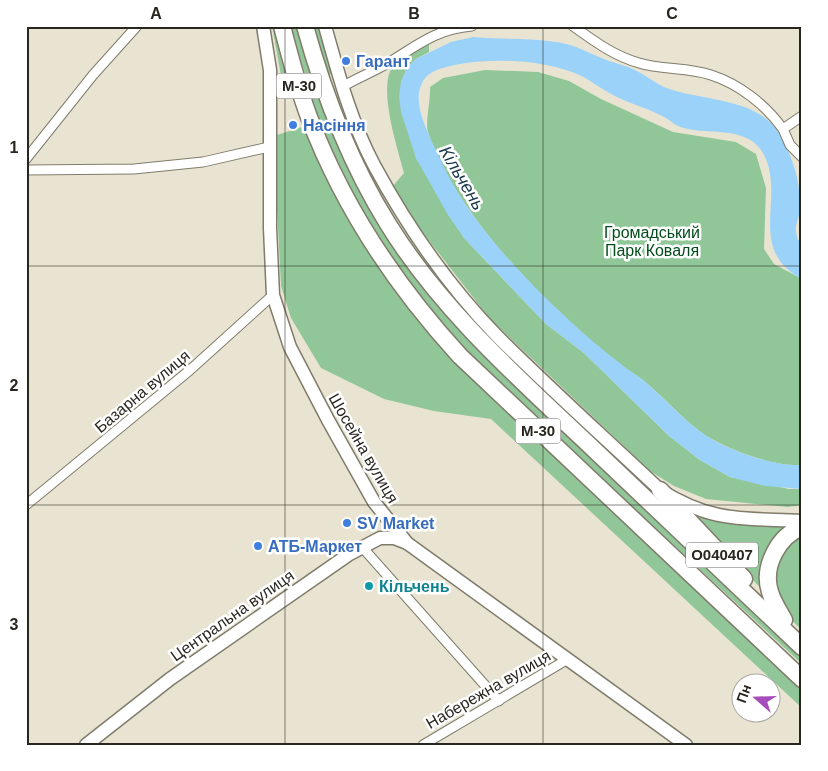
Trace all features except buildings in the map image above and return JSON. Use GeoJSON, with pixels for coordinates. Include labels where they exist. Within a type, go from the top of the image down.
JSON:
{"type":"FeatureCollection","features":[{"type":"Feature","properties":{"kind":"highway","name":"М-30"},"geometry":{"type":"LineString","coordinates":[[282,26],[308,115],[330,167],[368,239],[409,297],[460,356],[802,679]]}},
{"type":"Feature","properties":{"kind":"highway","name":"М-30"},"geometry":{"type":"LineString","coordinates":[[305,26],[327,99],[363,179],[388,225],[430,284],[476,336],[525,384],[802,647]]}},
{"type":"Feature","properties":{"kind":"highway","name":"О040407"},"geometry":{"type":"LineString","coordinates":[[660,490],[784,620]]}},
{"type":"Feature","properties":{"kind":"highway"},"geometry":{"type":"LineString","coordinates":[[802,527],[782,541],[769,566],[770,592],[784,620],[802,642]]}},
{"type":"Feature","properties":{"kind":"street"},"geometry":{"type":"LineString","coordinates":[[26,160],[94,75],[137,26]]}},
{"type":"Feature","properties":{"kind":"street","name":"Шосейна вулиця"},"geometry":{"type":"LineString","coordinates":[[263,26],[270,70],[271,124],[269,147],[273,295],[290,347],[374,502],[407,543],[686,745]]}},
{"type":"Feature","properties":{"kind":"street","name":"О040407"},"geometry":{"type":"LineString","coordinates":[[324,26],[342,87],[374,164],[402,213],[445,275],[497,336],[660,490]]}},
{"type":"Feature","properties":{"kind":"street"},"geometry":{"type":"LineString","coordinates":[[342,87],[369,74],[435,34],[451,28],[472,26]]}},
{"type":"Feature","properties":{"kind":"street"},"geometry":{"type":"LineString","coordinates":[[573,26],[622,57],[650,65],[710,74],[728,82],[760,102],[773,115],[783,128],[790,145],[802,157]]}},
{"type":"Feature","properties":{"kind":"street"},"geometry":{"type":"LineString","coordinates":[[783,128],[802,116]]}},
{"type":"Feature","properties":{"kind":"street"},"geometry":{"type":"LineString","coordinates":[[26,170],[134,169],[203,162],[269,147]]}},
{"type":"Feature","properties":{"kind":"street","name":"Базарна вулиця"},"geometry":{"type":"LineString","coordinates":[[26,506],[190,370],[273,295]]}},
{"type":"Feature","properties":{"kind":"street"},"geometry":{"type":"LineString","coordinates":[[660,490],[688,506],[714,515],[732,518],[802,521]]}},
{"type":"Feature","properties":{"kind":"street","name":"Центральна вулиця"},"geometry":{"type":"LineString","coordinates":[[86,745],[170,679],[258,616],[362,547],[380,538],[394,538],[407,543]]}},
{"type":"Feature","properties":{"kind":"street"},"geometry":{"type":"LineString","coordinates":[[362,547],[498,701]]}},
{"type":"Feature","properties":{"kind":"street","name":"Набережна вулиця"},"geometry":{"type":"LineString","coordinates":[[423,745],[568,660]]}},
{"type":"Feature","properties":{"kind":"green space"},"geometry":{"type":"Polygon","coordinates":[[[272,26],[278,26],[294,88],[284,92],[272,26]]]}},
{"type":"Feature","properties":{"kind":"green space"},"geometry":{"type":"Polygon","coordinates":[[[290,26],[301,26],[317,82],[309,86],[290,26]]]}},
{"type":"Feature","properties":{"kind":"green space"},"geometry":{"type":"Polygon","coordinates":[[[313,26],[320,26],[333,73],[328,75],[313,26]]]}},
{"type":"Feature","properties":{"kind":"green space"},"geometry":{"type":"Polygon","coordinates":[[[429,42],[429,52],[416,59],[407,68],[401,82],[416,158],[464,238],[546,324],[584,353],[669,436],[700,460],[730,477],[789,489],[802,489],[802,505],[788,507],[706,499],[674,486],[650,471],[490,319],[413,220],[392,187],[404,173],[390,119],[387,88],[389,76],[393,66],[404,56],[429,42]]]}},
{"type":"Feature","properties":{"kind":"green space","name":"Громадський Парк Коваля"},"geometry":{"type":"Polygon","coordinates":[[[485,70],[538,72],[569,81],[601,99],[673,132],[736,142],[756,154],[766,188],[764,249],[774,264],[802,279],[802,465],[778,463],[739,452],[705,435],[643,380],[621,365],[565,317],[509,260],[483,229],[461,197],[442,164],[428,132],[427,123],[430,87],[443,78],[485,70]]]}},
{"type":"Feature","properties":{"kind":"green space"},"geometry":{"type":"Polygon","coordinates":[[[320,92],[413,267],[802,654],[802,664],[525,408],[446,329],[424,303],[385,248],[351,189],[310,96],[320,92]]]}},
{"type":"Feature","properties":{"kind":"green space"},"geometry":{"type":"Polygon","coordinates":[[[305,126],[394,287],[659,553],[802,689],[802,708],[780,688],[780,674],[765,674],[491,419],[434,411],[384,399],[321,368],[291,318],[281,286],[276,187],[277,135],[305,126]]]}},
{"type":"Feature","properties":{"kind":"green space"},"geometry":{"type":"Polygon","coordinates":[[[677,507],[722,523],[797,526],[790,528],[766,593],[677,507]]]}},
{"type":"Feature","properties":{"kind":"green space"},"geometry":{"type":"Polygon","coordinates":[[[802,532],[802,630],[779,603],[775,593],[774,573],[781,554],[787,545],[802,532]]]}},
{"type":"Feature","properties":{"kind":"water"},"geometry":{"type":"Polygon","coordinates":[[[473,37],[535,40],[570,45],[639,72],[664,87],[678,92],[742,106],[756,112],[778,132],[791,159],[799,188],[800,213],[796,234],[798,240],[802,241],[802,279],[785,267],[775,253],[771,237],[769,170],[763,153],[746,138],[724,132],[699,131],[678,126],[659,114],[613,95],[572,72],[545,65],[516,61],[474,62],[433,72],[422,83],[419,97],[420,112],[425,126],[455,188],[488,235],[531,283],[577,328],[644,381],[689,423],[705,435],[738,452],[779,463],[802,465],[802,489],[765,486],[730,477],[700,460],[669,436],[584,353],[546,324],[464,238],[448,215],[416,158],[401,112],[399,96],[401,82],[407,68],[416,59],[451,42],[473,37]]]}},
{"type":"Feature","properties":{"kind":"place","name":"Гарант"},"geometry":{"type":"Point","coordinates":[346,61]}},
{"type":"Feature","properties":{"kind":"place","name":"Насіння"},"geometry":{"type":"Point","coordinates":[293,125]}},
{"type":"Feature","properties":{"kind":"place","name":"SV Market"},"geometry":{"type":"Point","coordinates":[347,523]}},
{"type":"Feature","properties":{"kind":"place","name":"АТБ-Маркет"},"geometry":{"type":"Point","coordinates":[258,546]}},
{"type":"Feature","properties":{"kind":"place","name":"Кільчень"},"geometry":{"type":"Point","coordinates":[369,586]}}]}
